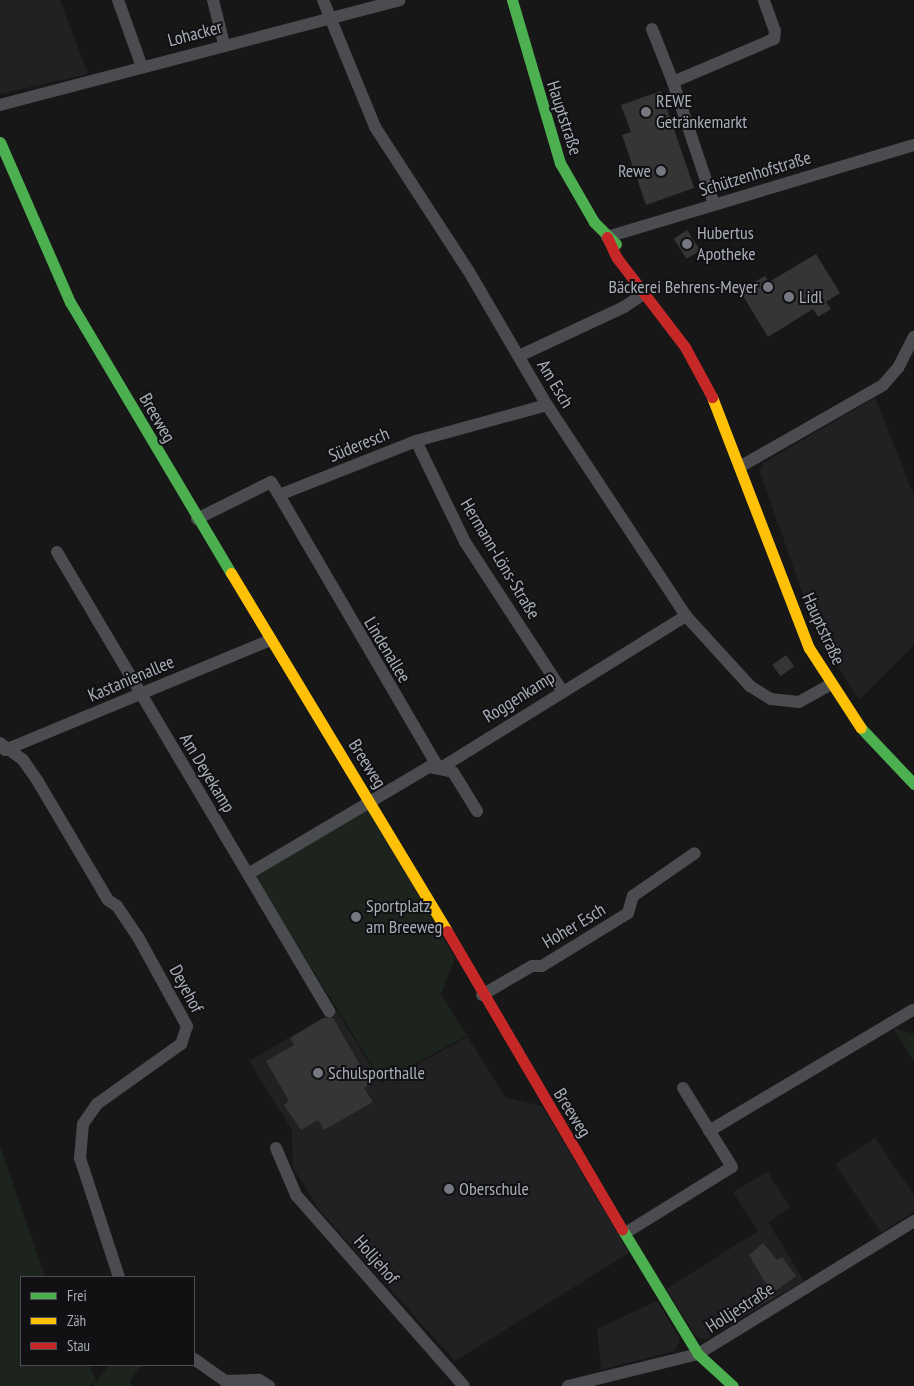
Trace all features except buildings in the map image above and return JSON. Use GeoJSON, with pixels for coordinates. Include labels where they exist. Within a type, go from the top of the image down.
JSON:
{"type":"FeatureCollection","features":[{"type":"Feature","properties":{"kind":"street"},"geometry":{"type":"LineString","coordinates":[[118,0],[142,67]]}},
{"type":"Feature","properties":{"kind":"street"},"geometry":{"type":"LineString","coordinates":[[212,0],[224,44]]}},
{"type":"Feature","properties":{"kind":"street","name":"Am Esch"},"geometry":{"type":"LineString","coordinates":[[323,0],[328,18],[375,127],[519,356],[547,405],[686,616],[750,686],[770,699],[799,702],[830,685]]}},
{"type":"Feature","properties":{"kind":"street","name":"Lohacker"},"geometry":{"type":"LineString","coordinates":[[0,105],[224,44],[400,0]]}},
{"type":"Feature","properties":{"kind":"street","name":"Hauptstraße"},"geometry":{"type":"LineString","coordinates":[[512,0],[560,163],[579,199],[648,291],[703,379],[742,465],[799,626],[830,685],[858,725],[914,784]]}},
{"type":"Feature","properties":{"kind":"street"},"geometry":{"type":"LineString","coordinates":[[673,82],[774,39],[776,31],[764,0]]}},
{"type":"Feature","properties":{"kind":"street"},"geometry":{"type":"LineString","coordinates":[[652,29],[673,82],[714,204]]}},
{"type":"Feature","properties":{"kind":"street","name":"Breeweg"},"geometry":{"type":"LineString","coordinates":[[0,142],[70,302],[197,519],[370,803],[482,995],[698,1354],[733,1386]]}},
{"type":"Feature","properties":{"kind":"street","name":"Schützenhofstraße"},"geometry":{"type":"LineString","coordinates":[[607,237],[914,145]]}},
{"type":"Feature","properties":{"kind":"street"},"geometry":{"type":"LineString","coordinates":[[519,356],[648,291]]}},
{"type":"Feature","properties":{"kind":"street"},"geometry":{"type":"LineString","coordinates":[[742,465],[883,385],[898,368],[912,346]]}},
{"type":"Feature","properties":{"kind":"street","name":"Süderesch"},"geometry":{"type":"LineString","coordinates":[[279,495],[416,441],[547,405]]}},
{"type":"Feature","properties":{"kind":"street","name":"Hermann-Löns-Straße"},"geometry":{"type":"LineString","coordinates":[[416,441],[465,542],[562,691]]}},
{"type":"Feature","properties":{"kind":"street"},"geometry":{"type":"LineString","coordinates":[[197,519],[271,482],[279,495]]}},
{"type":"Feature","properties":{"kind":"street","name":"Lindenallee"},"geometry":{"type":"LineString","coordinates":[[279,495],[439,769],[453,772],[477,811]]}},
{"type":"Feature","properties":{"kind":"street","name":"Am Deyekamp"},"geometry":{"type":"LineString","coordinates":[[57,552],[139,695],[329,1011]]}},
{"type":"Feature","properties":{"kind":"street","name":"Roggenkamp"},"geometry":{"type":"LineString","coordinates":[[248,874],[429,767],[439,769],[562,691],[686,616]]}},
{"type":"Feature","properties":{"kind":"street","name":"Kastanienallee"},"geometry":{"type":"LineString","coordinates":[[2,746],[139,695],[270,640]]}},
{"type":"Feature","properties":{"kind":"street","name":"Deyehof"},"geometry":{"type":"LineString","coordinates":[[2,746],[23,760],[37,780],[108,900],[117,906],[138,937],[186,1026],[181,1044],[97,1104],[83,1124],[80,1158],[118,1276]]}},
{"type":"Feature","properties":{"kind":"street","name":"Hoher Esch"},"geometry":{"type":"LineString","coordinates":[[482,995],[532,966],[542,966],[628,914],[634,896],[695,853]]}},
{"type":"Feature","properties":{"kind":"street"},"geometry":{"type":"LineString","coordinates":[[709,1131],[913,1010]]}},
{"type":"Feature","properties":{"kind":"street"},"geometry":{"type":"LineString","coordinates":[[626,1232],[732,1167],[683,1088]]}},
{"type":"Feature","properties":{"kind":"street","name":"Holljehof"},"geometry":{"type":"LineString","coordinates":[[276,1148],[296,1195],[464,1386]]}},
{"type":"Feature","properties":{"kind":"street","name":"Holljestraße"},"geometry":{"type":"LineString","coordinates":[[568,1386],[698,1354],[914,1220]]}},
{"type":"Feature","properties":{"kind":"street"},"geometry":{"type":"LineString","coordinates":[[195,1361],[225,1381],[259,1380],[268,1386]]}},
{"type":"Feature","properties":{"kind":"shaded area"},"geometry":{"type":"Polygon","coordinates":[[[0,0],[60,0],[88,74],[0,94],[0,0]]]}},
{"type":"Feature","properties":{"kind":"shaded area"},"geometry":{"type":"Polygon","coordinates":[[[875,398],[914,496],[914,645],[859,700],[816,632],[760,472],[763,463],[875,398]]]}},
{"type":"Feature","properties":{"kind":"shaded area","name":"Sportplatz am Breeweg"},"geometry":{"type":"Polygon","coordinates":[[[368,808],[455,958],[441,994],[467,1036],[382,1081],[255,877],[368,808]]]}},
{"type":"Feature","properties":{"kind":"shaded area","name":"Oberschule"},"geometry":{"type":"Polygon","coordinates":[[[336,1010],[382,1083],[468,1037],[505,1097],[542,1106],[629,1253],[455,1361],[320,1211],[293,1168],[292,1130],[249,1061],[336,1010]]]}},
{"type":"Feature","properties":{"kind":"shaded area"},"geometry":{"type":"Polygon","coordinates":[[[893,1028],[914,1034],[914,1061],[893,1028]]]}},
{"type":"Feature","properties":{"kind":"shaded area"},"geometry":{"type":"Polygon","coordinates":[[[875,1138],[914,1195],[914,1211],[881,1233],[835,1164],[875,1138]]]}},
{"type":"Feature","properties":{"kind":"shaded area"},"geometry":{"type":"Polygon","coordinates":[[[0,1146],[45,1276],[20,1276],[20,1366],[89,1366],[96,1380],[89,1386],[0,1386],[0,1146]]]}},
{"type":"Feature","properties":{"kind":"shaded area"},"geometry":{"type":"Polygon","coordinates":[[[768,1172],[790,1208],[768,1222],[804,1281],[705,1340],[696,1336],[666,1289],[758,1231],[733,1192],[768,1172]]]}},
{"type":"Feature","properties":{"kind":"shaded area"},"geometry":{"type":"Polygon","coordinates":[[[657,1301],[680,1339],[674,1351],[601,1370],[597,1329],[657,1301]]]}},
{"type":"Feature","properties":{"kind":"shaded area"},"geometry":{"type":"Polygon","coordinates":[[[109,1366],[141,1366],[129,1382],[135,1386],[92,1386],[109,1366]]]}},
{"type":"Feature","properties":{"kind":"traffic: fast"},"geometry":{"type":"LineString","coordinates":[[512,0],[560,163],[594,222],[616,244]]}},
{"type":"Feature","properties":{"kind":"traffic: fast"},"geometry":{"type":"LineString","coordinates":[[0,142],[70,302],[231,573]]}},
{"type":"Feature","properties":{"kind":"traffic: fast"},"geometry":{"type":"LineString","coordinates":[[861,728],[914,784]]}},
{"type":"Feature","properties":{"kind":"traffic: fast"},"geometry":{"type":"LineString","coordinates":[[622,1229],[698,1354],[733,1386]]}},
{"type":"Feature","properties":{"kind":"traffic: slow"},"geometry":{"type":"LineString","coordinates":[[712,397],[809,648],[861,728]]}},
{"type":"Feature","properties":{"kind":"traffic: slow"},"geometry":{"type":"LineString","coordinates":[[231,573],[447,931]]}},
{"type":"Feature","properties":{"kind":"traffic: jam"},"geometry":{"type":"LineString","coordinates":[[607,237],[617,258],[685,347],[712,397]]}},
{"type":"Feature","properties":{"kind":"traffic: jam"},"geometry":{"type":"LineString","coordinates":[[447,931],[622,1229]]}},
{"type":"Feature","properties":{"kind":"place","name":"REWE Getränkemarkt"},"geometry":{"type":"Point","coordinates":[646,112]}},
{"type":"Feature","properties":{"kind":"place","name":"Rewe"},"geometry":{"type":"Point","coordinates":[661,171]}},
{"type":"Feature","properties":{"kind":"place","name":"Hubertus Apotheke"},"geometry":{"type":"Point","coordinates":[687,244]}},
{"type":"Feature","properties":{"kind":"place","name":"Bäckerei Behrens-Meyer"},"geometry":{"type":"Point","coordinates":[768,287]}},
{"type":"Feature","properties":{"kind":"place","name":"Lidl"},"geometry":{"type":"Point","coordinates":[789,297]}},
{"type":"Feature","properties":{"kind":"place","name":"Sportplatz am Breeweg"},"geometry":{"type":"Point","coordinates":[356,917]}},
{"type":"Feature","properties":{"kind":"place","name":"Schulsporthalle"},"geometry":{"type":"Point","coordinates":[318,1073]}},
{"type":"Feature","properties":{"kind":"place","name":"Oberschule"},"geometry":{"type":"Point","coordinates":[449,1189]}}]}
